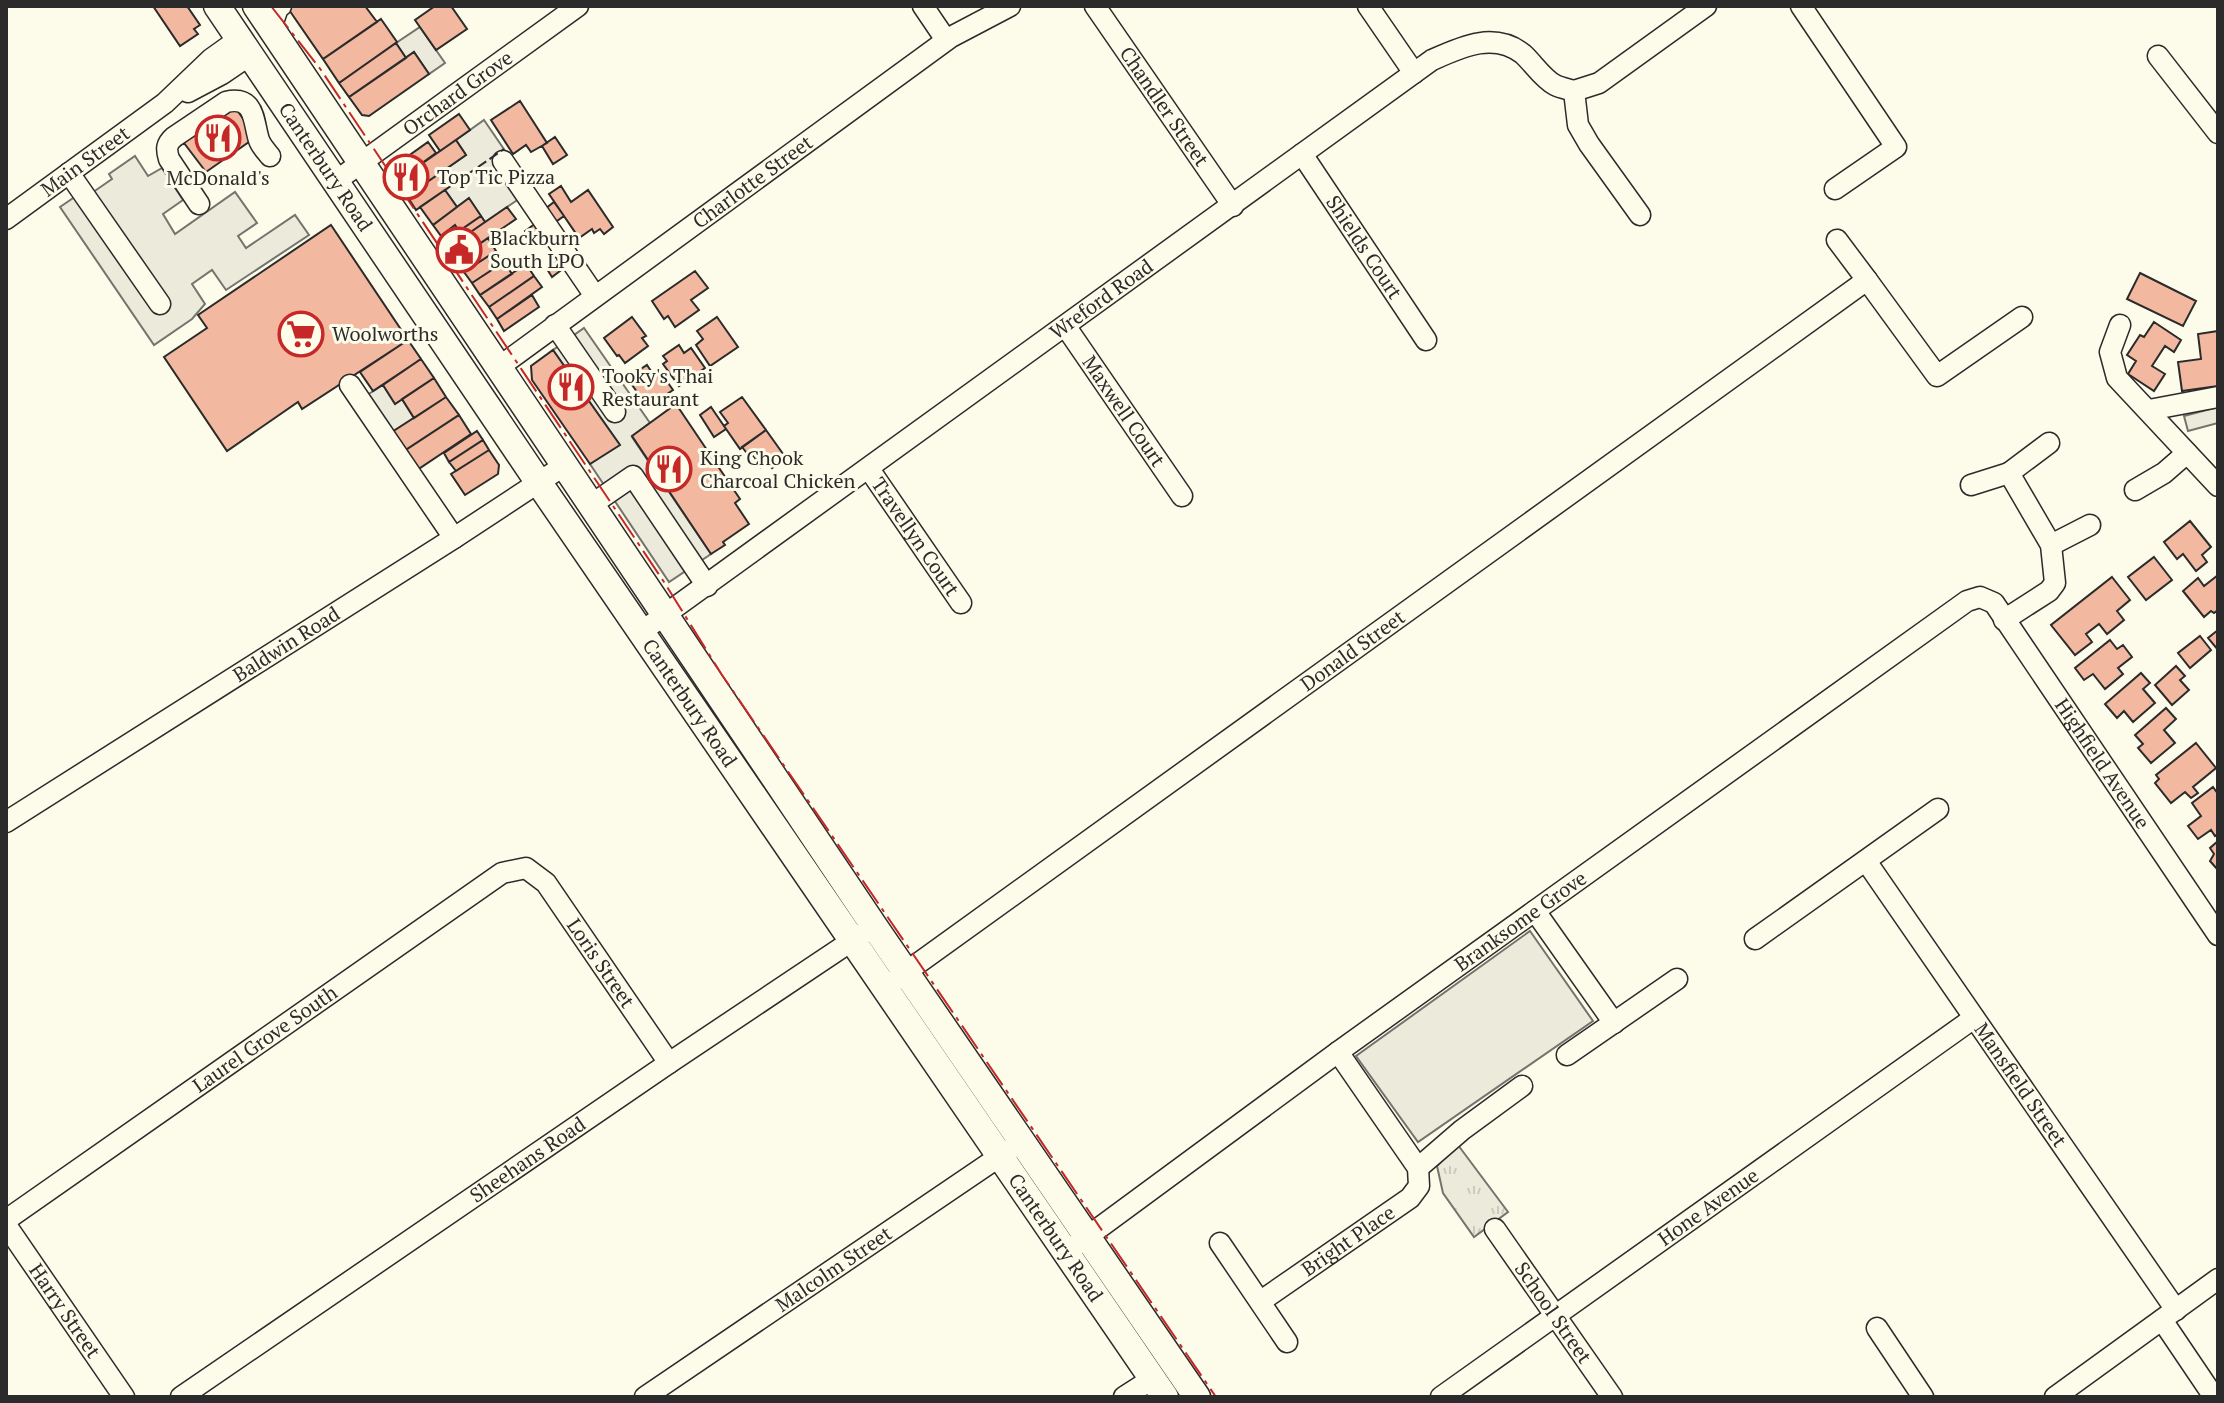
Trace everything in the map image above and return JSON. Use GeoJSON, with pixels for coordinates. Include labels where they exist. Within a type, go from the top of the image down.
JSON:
{"type":"FeatureCollection","features":[{"type":"Feature","properties":{"kind":"main road","name":"Canterbury Road"},"geometry":{"type":"LineString","coordinates":[[217,6],[641,632],[896,979],[1023,1141],[1197,1397]]}},
{"type":"Feature","properties":{"kind":"main road","name":"Canterbury Road"},"geometry":{"type":"LineString","coordinates":[[256,6],[276,17],[362,163],[666,616],[864,933]]}},
{"type":"Feature","properties":{"kind":"main road"},"geometry":{"type":"LineString","coordinates":[[245,47],[276,17]]}},
{"type":"Feature","properties":{"kind":"main road","name":"Canterbury Road"},"geometry":{"type":"LineString","coordinates":[[896,979],[1000,1156],[1159,1388]]}},
{"type":"Feature","properties":{"kind":"street","name":"Orchard Grove"},"geometry":{"type":"LineString","coordinates":[[336,181],[578,6]]}},
{"type":"Feature","properties":{"kind":"street"},"geometry":{"type":"LineString","coordinates":[[923,6],[946,40]]}},
{"type":"Feature","properties":{"kind":"street","name":"Charlotte Street"},"geometry":{"type":"LineString","coordinates":[[499,367],[946,40],[1010,6]]}},
{"type":"Feature","properties":{"kind":"street","name":"Chandler Street"},"geometry":{"type":"LineString","coordinates":[[1095,6],[1233,206]]}},
{"type":"Feature","properties":{"kind":"street"},"geometry":{"type":"LineString","coordinates":[[1368,6],[1414,73]]}},
{"type":"Feature","properties":{"kind":"street"},"geometry":{"type":"LineString","coordinates":[[1640,215],[1578,125],[1574,91],[1599,83],[1706,6]]}},
{"type":"Feature","properties":{"kind":"street"},"geometry":{"type":"LineString","coordinates":[[1801,6],[1896,147],[1835,189]]}},
{"type":"Feature","properties":{"kind":"street","name":"Wreford Road"},"geometry":{"type":"LineString","coordinates":[[641,632],[1432,60],[1480,42],[1500,42],[1520,52],[1552,84],[1574,91]]}},
{"type":"Feature","properties":{"kind":"street","name":"Main Street"},"geometry":{"type":"LineString","coordinates":[[6,218],[165,103],[211,59],[245,47]]}},
{"type":"Feature","properties":{"kind":"street"},"geometry":{"type":"LineString","coordinates":[[2158,56],[2218,133]]}},
{"type":"Feature","properties":{"kind":"street"},"geometry":{"type":"LineString","coordinates":[[199,204],[166,151],[174,137],[233,100],[242,103],[256,117],[261,144],[270,156]]}},
{"type":"Feature","properties":{"kind":"street","name":"Shields Court"},"geometry":{"type":"LineString","coordinates":[[1302,154],[1426,340]]}},
{"type":"Feature","properties":{"kind":"street"},"geometry":{"type":"LineString","coordinates":[[503,161],[595,296]]}},
{"type":"Feature","properties":{"kind":"street"},"geometry":{"type":"LineString","coordinates":[[69,173],[160,304]]}},
{"type":"Feature","properties":{"kind":"street"},"geometry":{"type":"LineString","coordinates":[[1837,240],[1937,376],[2022,317]]}},
{"type":"Feature","properties":{"kind":"street","name":"Donald Street"},"geometry":{"type":"LineString","coordinates":[[896,979],[1867,280]]}},
{"type":"Feature","properties":{"kind":"street"},"geometry":{"type":"LineString","coordinates":[[555,325],[615,412]]}},
{"type":"Feature","properties":{"kind":"street"},"geometry":{"type":"LineString","coordinates":[[2120,325],[2110,352],[2117,378],[2218,486]]}},
{"type":"Feature","properties":{"kind":"street","name":"Maxwell Court"},"geometry":{"type":"LineString","coordinates":[[1066,327],[1182,496]]}},
{"type":"Feature","properties":{"kind":"street"},"geometry":{"type":"LineString","coordinates":[[350,385],[454,538]]}},
{"type":"Feature","properties":{"kind":"street"},"geometry":{"type":"LineString","coordinates":[[2149,410],[2218,397]]}},
{"type":"Feature","properties":{"kind":"street"},"geometry":{"type":"LineString","coordinates":[[1971,485],[2009,473],[2049,443]]}},
{"type":"Feature","properties":{"kind":"street"},"geometry":{"type":"LineString","coordinates":[[2135,490],[2164,473],[2187,453]]}},
{"type":"Feature","properties":{"kind":"street","name":"Baldwin Road"},"geometry":{"type":"LineString","coordinates":[[6,822],[565,465]]}},
{"type":"Feature","properties":{"kind":"street","name":"Travellyn Court"},"geometry":{"type":"LineString","coordinates":[[869,469],[961,603]]}},
{"type":"Feature","properties":{"kind":"street"},"geometry":{"type":"LineString","coordinates":[[2004,620],[2049,591],[2055,583],[2051,545],[2009,473]]}},
{"type":"Feature","properties":{"kind":"street"},"geometry":{"type":"LineString","coordinates":[[591,505],[633,476],[707,586]]}},
{"type":"Feature","properties":{"kind":"street"},"geometry":{"type":"LineString","coordinates":[[2051,545],[2090,525]]}},
{"type":"Feature","properties":{"kind":"street","name":"Highfield Avenue"},"geometry":{"type":"LineString","coordinates":[[1980,597],[1994,603],[2218,935]]}},
{"type":"Feature","properties":{"kind":"street","name":"Branksome Grove"},"geometry":{"type":"LineString","coordinates":[[1065,1252],[1338,1052],[1967,601],[1980,597]]}},
{"type":"Feature","properties":{"kind":"street"},"geometry":{"type":"LineString","coordinates":[[1755,939],[1938,809]]}},
{"type":"Feature","properties":{"kind":"street","name":"Mansfield Street"},"geometry":{"type":"LineString","coordinates":[[1866,861],[1974,1018],[2169,1315],[2214,1397]]}},
{"type":"Feature","properties":{"kind":"street","name":"Loris Street"},"geometry":{"type":"LineString","coordinates":[[526,868],[546,883],[669,1063]]}},
{"type":"Feature","properties":{"kind":"street","name":"Laurel Grove South"},"geometry":{"type":"LineString","coordinates":[[6,1222],[502,873],[526,868]]}},
{"type":"Feature","properties":{"kind":"street"},"geometry":{"type":"LineString","coordinates":[[1535,911],[1614,1023]]}},
{"type":"Feature","properties":{"kind":"street","name":"Sheehans Road"},"geometry":{"type":"LineString","coordinates":[[181,1397],[864,933]]}},
{"type":"Feature","properties":{"kind":"street"},"geometry":{"type":"LineString","coordinates":[[1567,1055],[1677,979]]}},
{"type":"Feature","properties":{"kind":"street","name":"Hone Avenue"},"geometry":{"type":"LineString","coordinates":[[1441,1397],[1974,1018]]}},
{"type":"Feature","properties":{"kind":"street"},"geometry":{"type":"LineString","coordinates":[[1338,1052],[1418,1168]]}},
{"type":"Feature","properties":{"kind":"street","name":"Bright Place"},"geometry":{"type":"LineString","coordinates":[[1261,1301],[1410,1198],[1419,1186],[1418,1168],[1462,1130],[1522,1086]]}},
{"type":"Feature","properties":{"kind":"street","name":"Malcolm Street"},"geometry":{"type":"LineString","coordinates":[[645,1397],[1023,1141]]}},
{"type":"Feature","properties":{"kind":"street","name":"Harry Street"},"geometry":{"type":"LineString","coordinates":[[6,1222],[124,1397]]}},
{"type":"Feature","properties":{"kind":"street","name":"School Street"},"geometry":{"type":"LineString","coordinates":[[1495,1229],[1612,1397]]}},
{"type":"Feature","properties":{"kind":"street"},"geometry":{"type":"LineString","coordinates":[[1220,1243],[1287,1342]]}},
{"type":"Feature","properties":{"kind":"street"},"geometry":{"type":"LineString","coordinates":[[2055,1397],[2218,1279]]}},
{"type":"Feature","properties":{"kind":"street"},"geometry":{"type":"LineString","coordinates":[[1877,1328],[1923,1397]]}},
{"type":"Feature","properties":{"kind":"street"},"geometry":{"type":"LineString","coordinates":[[1124,1397],[1159,1388]]}},
{"type":"Feature","properties":{"kind":"green space"},"geometry":{"type":"Polygon","coordinates":[[[1530,931],[1593,1021],[1418,1142],[1356,1056],[1530,931]]]}},
{"type":"Feature","properties":{"kind":"green space"},"geometry":{"type":"Polygon","coordinates":[[[1458,1145],[1508,1212],[1474,1237],[1443,1193],[1437,1166],[1458,1145]]]}},
{"type":"Feature","properties":{"kind":"shaded area"},"geometry":{"type":"Polygon","coordinates":[[[420,27],[445,63],[429,74],[414,52],[406,58],[396,43],[420,27]]]}},
{"type":"Feature","properties":{"kind":"shaded area"},"geometry":{"type":"Polygon","coordinates":[[[484,120],[532,190],[485,222],[469,199],[457,207],[445,190],[455,183],[446,169],[466,155],[456,140],[484,120]]]}},
{"type":"Feature","properties":{"kind":"shaded area"},"geometry":{"type":"Polygon","coordinates":[[[135,156],[148,176],[162,168],[183,200],[163,214],[175,234],[235,192],[257,223],[238,236],[246,248],[295,215],[309,235],[226,290],[212,270],[192,284],[205,304],[192,319],[154,345],[60,207],[82,192],[86,197],[112,179],[109,174],[135,156]]]}},
{"type":"Feature","properties":{"kind":"shaded area"},"geometry":{"type":"Polygon","coordinates":[[[584,328],[650,423],[632,437],[711,554],[669,582],[590,464],[619,444],[553,350],[584,328]]]}},
{"type":"Feature","properties":{"kind":"shaded area"},"geometry":{"type":"Polygon","coordinates":[[[383,385],[395,403],[402,399],[414,418],[392,432],[367,395],[383,385]]]}},
{"type":"Feature","properties":{"kind":"shaded area"},"geometry":{"type":"Polygon","coordinates":[[[2218,407],[2218,423],[2188,431],[2184,416],[2218,407]]]}},
{"type":"Feature","properties":{"kind":"building"},"geometry":{"type":"Polygon","coordinates":[[[153,6],[187,6],[200,25],[194,29],[198,34],[180,46],[153,6]]]}},
{"type":"Feature","properties":{"kind":"building"},"geometry":{"type":"Polygon","coordinates":[[[289,6],[365,6],[377,22],[323,59],[289,6]]]}},
{"type":"Feature","properties":{"kind":"building"},"geometry":{"type":"Polygon","coordinates":[[[435,6],[451,6],[467,29],[436,50],[415,20],[435,6]]]}},
{"type":"Feature","properties":{"kind":"building"},"geometry":{"type":"Polygon","coordinates":[[[381,19],[397,42],[339,83],[323,59],[381,19]]]}},
{"type":"Feature","properties":{"kind":"building"},"geometry":{"type":"Polygon","coordinates":[[[396,43],[406,58],[349,97],[339,83],[396,43]]]}},
{"type":"Feature","properties":{"kind":"building"},"geometry":{"type":"Polygon","coordinates":[[[414,52],[429,74],[369,116],[362,115],[349,97],[414,52]]]}},
{"type":"Feature","properties":{"kind":"building"},"geometry":{"type":"Polygon","coordinates":[[[520,101],[547,143],[531,152],[526,145],[513,154],[491,120],[520,101]]]}},
{"type":"Feature","properties":{"kind":"building","name":"McDonald's"},"geometry":{"type":"Polygon","coordinates":[[[232,103],[256,137],[206,172],[184,143],[175,149],[196,128],[232,103]]]}},
{"type":"Feature","properties":{"kind":"building"},"geometry":{"type":"Polygon","coordinates":[[[459,114],[470,130],[440,151],[429,135],[459,114]]]}},
{"type":"Feature","properties":{"kind":"building"},"geometry":{"type":"Polygon","coordinates":[[[555,137],[567,155],[553,164],[542,146],[555,137]]]}},
{"type":"Feature","properties":{"kind":"building"},"geometry":{"type":"Polygon","coordinates":[[[456,140],[466,155],[407,196],[397,181],[456,140]]]}},
{"type":"Feature","properties":{"kind":"building"},"geometry":{"type":"Polygon","coordinates":[[[428,142],[436,153],[397,181],[393,167],[428,142]]]}},
{"type":"Feature","properties":{"kind":"building"},"geometry":{"type":"Polygon","coordinates":[[[446,169],[455,183],[416,210],[407,196],[446,169]]]}},
{"type":"Feature","properties":{"kind":"building"},"geometry":{"type":"Polygon","coordinates":[[[561,186],[571,202],[588,190],[613,227],[604,234],[600,229],[594,233],[592,229],[579,238],[549,194],[561,186]]]}},
{"type":"Feature","properties":{"kind":"building"},"geometry":{"type":"Polygon","coordinates":[[[445,190],[457,207],[433,225],[420,207],[445,190]]]}},
{"type":"Feature","properties":{"kind":"building"},"geometry":{"type":"Polygon","coordinates":[[[469,198],[481,216],[459,231],[455,225],[441,236],[433,225],[469,198]]]}},
{"type":"Feature","properties":{"kind":"building"},"geometry":{"type":"Polygon","coordinates":[[[554,202],[564,216],[554,223],[545,209],[554,202]]]}},
{"type":"Feature","properties":{"kind":"building"},"geometry":{"type":"Polygon","coordinates":[[[507,207],[516,219],[456,260],[449,247],[507,207]]]}},
{"type":"Feature","properties":{"kind":"building"},"geometry":{"type":"Polygon","coordinates":[[[481,216],[485,222],[449,247],[441,236],[455,225],[459,231],[481,216]]]}},
{"type":"Feature","properties":{"kind":"building"},"geometry":{"type":"Polygon","coordinates":[[[539,221],[546,230],[531,240],[525,231],[539,221]]]}},
{"type":"Feature","properties":{"kind":"building","name":"Woolworths"},"geometry":{"type":"Polygon","coordinates":[[[331,225],[408,340],[302,409],[298,402],[227,451],[164,357],[207,328],[198,315],[331,225]]]}},
{"type":"Feature","properties":{"kind":"building"},"geometry":{"type":"Polygon","coordinates":[[[488,238],[496,251],[464,272],[456,260],[488,238]]]}},
{"type":"Feature","properties":{"kind":"building"},"geometry":{"type":"Polygon","coordinates":[[[496,251],[504,262],[472,283],[464,272],[496,251]]]}},
{"type":"Feature","properties":{"kind":"building"},"geometry":{"type":"Polygon","coordinates":[[[559,260],[564,268],[552,277],[547,269],[559,260]]]}},
{"type":"Feature","properties":{"kind":"building"},"geometry":{"type":"Polygon","coordinates":[[[504,262],[512,274],[480,295],[472,283],[504,262]]]}},
{"type":"Feature","properties":{"kind":"building"},"geometry":{"type":"Polygon","coordinates":[[[526,264],[534,276],[489,307],[480,295],[526,264]]]}},
{"type":"Feature","properties":{"kind":"building"},"geometry":{"type":"Polygon","coordinates":[[[695,271],[708,288],[691,300],[699,310],[675,327],[668,316],[664,319],[652,301],[695,271]]]}},
{"type":"Feature","properties":{"kind":"building"},"geometry":{"type":"Polygon","coordinates":[[[2140,273],[2196,301],[2183,326],[2127,299],[2140,273]]]}},
{"type":"Feature","properties":{"kind":"building"},"geometry":{"type":"Polygon","coordinates":[[[534,276],[542,287],[497,319],[489,307],[534,276]]]}},
{"type":"Feature","properties":{"kind":"building"},"geometry":{"type":"Polygon","coordinates":[[[532,295],[539,307],[504,331],[497,319],[532,295]]]}},
{"type":"Feature","properties":{"kind":"building"},"geometry":{"type":"Polygon","coordinates":[[[632,317],[646,336],[642,338],[648,346],[625,363],[604,338],[632,317]]]}},
{"type":"Feature","properties":{"kind":"building"},"geometry":{"type":"Polygon","coordinates":[[[717,317],[738,347],[710,366],[696,345],[703,339],[697,331],[717,317]]]}},
{"type":"Feature","properties":{"kind":"building"},"geometry":{"type":"Polygon","coordinates":[[[2154,322],[2181,340],[2174,352],[2165,346],[2152,366],[2165,374],[2154,391],[2128,374],[2136,361],[2127,355],[2140,335],[2144,337],[2154,322]]]}},
{"type":"Feature","properties":{"kind":"building"},"geometry":{"type":"Polygon","coordinates":[[[2218,331],[2218,386],[2182,391],[2178,362],[2201,359],[2198,334],[2218,331]]]}},
{"type":"Feature","properties":{"kind":"building"},"geometry":{"type":"Polygon","coordinates":[[[408,340],[421,359],[373,391],[360,372],[408,340]]]}},
{"type":"Feature","properties":{"kind":"building"},"geometry":{"type":"Polygon","coordinates":[[[679,345],[684,353],[691,348],[705,368],[679,386],[663,364],[667,361],[663,356],[679,345]]]}},
{"type":"Feature","properties":{"kind":"building"},"geometry":{"type":"Polygon","coordinates":[[[553,350],[620,445],[590,464],[532,380],[531,366],[553,350]]]}},
{"type":"Feature","properties":{"kind":"building"},"geometry":{"type":"Polygon","coordinates":[[[421,359],[434,378],[395,404],[383,385],[421,359]]]}},
{"type":"Feature","properties":{"kind":"building"},"geometry":{"type":"Polygon","coordinates":[[[647,365],[653,374],[659,370],[673,390],[648,407],[627,378],[647,365]]]}},
{"type":"Feature","properties":{"kind":"building"},"geometry":{"type":"Polygon","coordinates":[[[434,378],[446,397],[414,418],[402,399],[434,378]]]}},
{"type":"Feature","properties":{"kind":"building"},"geometry":{"type":"Polygon","coordinates":[[[446,397],[459,415],[404,451],[392,432],[446,397]]]}},
{"type":"Feature","properties":{"kind":"building"},"geometry":{"type":"Polygon","coordinates":[[[742,397],[766,430],[740,449],[724,426],[728,423],[720,412],[742,397]]]}},
{"type":"Feature","properties":{"kind":"building"},"geometry":{"type":"Polygon","coordinates":[[[676,404],[740,499],[735,503],[749,524],[711,554],[632,436],[676,404]]]}},
{"type":"Feature","properties":{"kind":"building"},"geometry":{"type":"Polygon","coordinates":[[[711,407],[726,429],[714,437],[700,415],[711,407]]]}},
{"type":"Feature","properties":{"kind":"building"},"geometry":{"type":"Polygon","coordinates":[[[459,415],[471,434],[417,470],[404,451],[459,415]]]}},
{"type":"Feature","properties":{"kind":"building"},"geometry":{"type":"Polygon","coordinates":[[[766,430],[786,458],[772,468],[768,462],[761,467],[753,455],[750,457],[742,447],[766,430]]]}},
{"type":"Feature","properties":{"kind":"building"},"geometry":{"type":"Polygon","coordinates":[[[477,431],[483,440],[449,462],[444,453],[477,431]]]}},
{"type":"Feature","properties":{"kind":"building"},"geometry":{"type":"Polygon","coordinates":[[[483,440],[489,450],[456,471],[449,462],[483,440]]]}},
{"type":"Feature","properties":{"kind":"building"},"geometry":{"type":"Polygon","coordinates":[[[489,450],[499,465],[498,474],[465,495],[451,474],[489,450]]]}},
{"type":"Feature","properties":{"kind":"building"},"geometry":{"type":"Polygon","coordinates":[[[2190,521],[2211,547],[2202,555],[2207,562],[2196,571],[2183,554],[2177,559],[2164,542],[2190,521]]]}},
{"type":"Feature","properties":{"kind":"building"},"geometry":{"type":"Polygon","coordinates":[[[2154,557],[2172,580],[2146,600],[2128,577],[2154,557]]]}},
{"type":"Feature","properties":{"kind":"building"},"geometry":{"type":"Polygon","coordinates":[[[2218,575],[2218,610],[2204,617],[2183,591],[2198,578],[2204,586],[2218,575]]]}},
{"type":"Feature","properties":{"kind":"building"},"geometry":{"type":"Polygon","coordinates":[[[2112,577],[2130,600],[2117,611],[2124,620],[2107,634],[2099,624],[2086,634],[2092,642],[2075,655],[2051,625],[2112,577]]]}},
{"type":"Feature","properties":{"kind":"building"},"geometry":{"type":"Polygon","coordinates":[[[2218,630],[2218,650],[2208,638],[2218,630]]]}},
{"type":"Feature","properties":{"kind":"building"},"geometry":{"type":"Polygon","coordinates":[[[2200,636],[2211,650],[2190,668],[2178,653],[2200,636]]]}},
{"type":"Feature","properties":{"kind":"building"},"geometry":{"type":"Polygon","coordinates":[[[2110,640],[2117,649],[2123,645],[2132,657],[2118,668],[2123,674],[2105,689],[2093,674],[2084,680],[2075,668],[2110,640]]]}},
{"type":"Feature","properties":{"kind":"building"},"geometry":{"type":"Polygon","coordinates":[[[2176,666],[2185,676],[2180,680],[2189,690],[2172,705],[2155,685],[2176,666]]]}},
{"type":"Feature","properties":{"kind":"building"},"geometry":{"type":"Polygon","coordinates":[[[2141,673],[2150,683],[2143,689],[2155,703],[2133,722],[2124,711],[2117,718],[2105,704],[2141,673]]]}},
{"type":"Feature","properties":{"kind":"building"},"geometry":{"type":"Polygon","coordinates":[[[2166,708],[2176,719],[2164,730],[2175,743],[2151,763],[2138,748],[2143,744],[2135,735],[2166,708]]]}},
{"type":"Feature","properties":{"kind":"building"},"geometry":{"type":"Polygon","coordinates":[[[2196,743],[2216,768],[2193,787],[2198,793],[2191,798],[2185,792],[2171,803],[2155,783],[2159,779],[2156,775],[2196,743]]]}},
{"type":"Feature","properties":{"kind":"building"},"geometry":{"type":"Polygon","coordinates":[[[2213,787],[2218,794],[2218,834],[2215,836],[2211,830],[2198,839],[2188,826],[2201,816],[2192,803],[2213,787]]]}},
{"type":"Feature","properties":{"kind":"building"},"geometry":{"type":"Polygon","coordinates":[[[2218,841],[2218,870],[2210,861],[2214,854],[2210,848],[2218,841]]]}},
{"type":"Feature","properties":{"kind":"fence"},"geometry":{"type":"LineString","coordinates":[[455,183],[504,149]]}},
{"type":"Feature","properties":{"kind":"power"},"geometry":{"type":"LineString","coordinates":[[271,6],[321,70],[664,582],[722,675],[1216,1397]]}},
{"type":"Feature","properties":{"kind":"place","name":"McDonald's"},"geometry":{"type":"Point","coordinates":[218,138]}},
{"type":"Feature","properties":{"kind":"place","name":"Top Tic Pizza"},"geometry":{"type":"Point","coordinates":[406,177]}},
{"type":"Feature","properties":{"kind":"place","name":"Blackburn South LPO"},"geometry":{"type":"Point","coordinates":[459,250]}},
{"type":"Feature","properties":{"kind":"place","name":"Woolworths"},"geometry":{"type":"Point","coordinates":[301,334]}},
{"type":"Feature","properties":{"kind":"place","name":"Tooky's Thai Restaurant"},"geometry":{"type":"Point","coordinates":[571,387]}},
{"type":"Feature","properties":{"kind":"place","name":"King Chook Charcoal Chicken"},"geometry":{"type":"Point","coordinates":[669,469]}}]}
